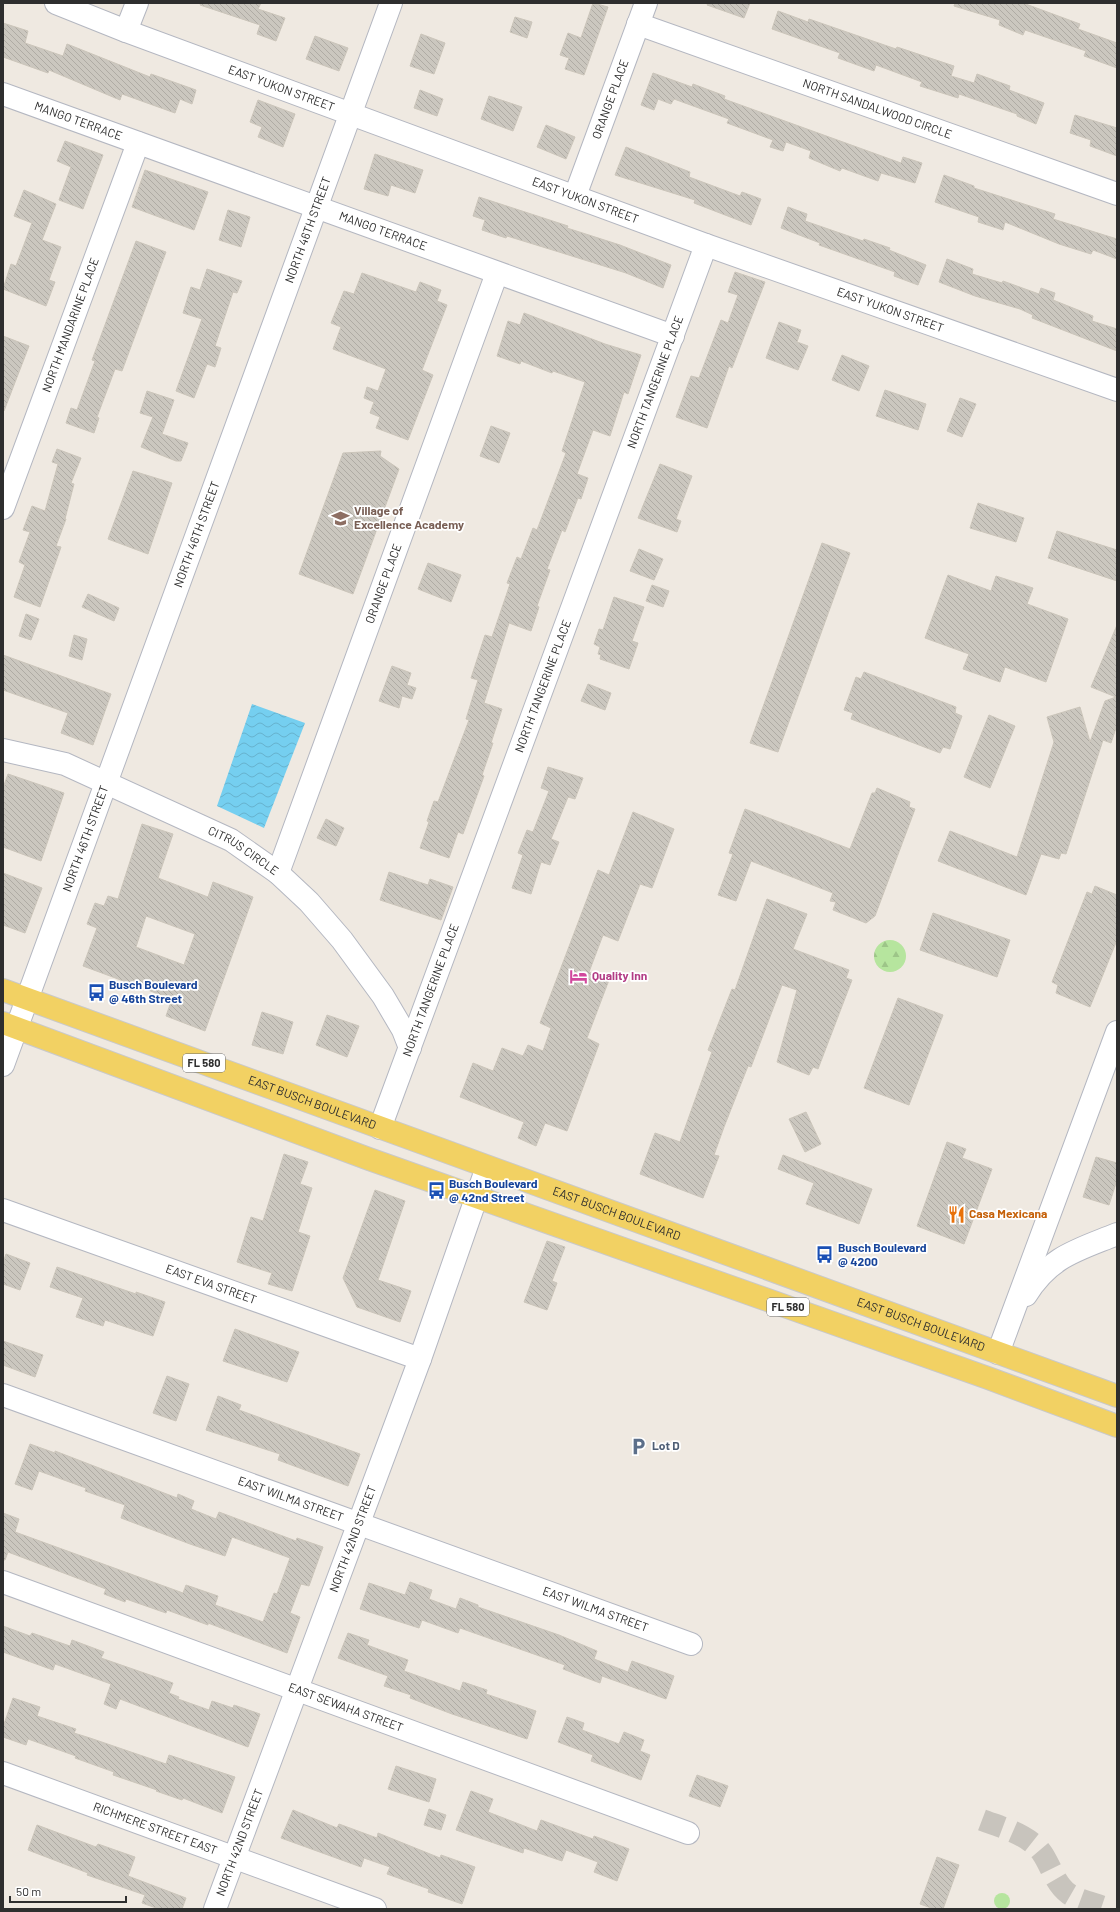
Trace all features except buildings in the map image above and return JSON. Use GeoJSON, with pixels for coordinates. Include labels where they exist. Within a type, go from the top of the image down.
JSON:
{"type":"FeatureCollection","features":[{"type":"Feature","properties":{"kind":"main road","name":"EAST BUSCH BOULEVARD"},"geometry":{"type":"LineString","coordinates":[[3,990],[1117,1396]]}},
{"type":"Feature","properties":{"kind":"main road","name":"FL 580"},"geometry":{"type":"LineString","coordinates":[[10,1025],[359,1155],[478,1196],[1117,1426]]}},
{"type":"Feature","properties":{"kind":"main road"},"geometry":{"type":"LineString","coordinates":[[816,1317],[862,1319],[974,1356],[998,1352]]}},
{"type":"Feature","properties":{"kind":"street","name":"EAST YUKON STREET"},"geometry":{"type":"LineString","coordinates":[[56,3],[126,31],[706,245],[1117,390]]}},
{"type":"Feature","properties":{"kind":"street"},"geometry":{"type":"LineString","coordinates":[[126,31],[137,3]]}},
{"type":"Feature","properties":{"kind":"street","name":"NORTH 46TH STREET"},"geometry":{"type":"LineString","coordinates":[[3,1065],[10,1025],[27,998],[107,784],[316,207],[392,3]]}},
{"type":"Feature","properties":{"kind":"street","name":"ORANGE PLACE"},"geometry":{"type":"LineString","coordinates":[[575,196],[646,3]]}},
{"type":"Feature","properties":{"kind":"street","name":"NORTH SANDALWOOD CIRCLE"},"geometry":{"type":"LineString","coordinates":[[638,24],[1117,194]]}},
{"type":"Feature","properties":{"kind":"street","name":"MANGO TERRACE"},"geometry":{"type":"LineString","coordinates":[[3,94],[673,336]]}},
{"type":"Feature","properties":{"kind":"street","name":"NORTH MANDARINE PLACE"},"geometry":{"type":"LineString","coordinates":[[3,508],[138,142]]}},
{"type":"Feature","properties":{"kind":"street","name":"NORTH TANGERINE PLACE"},"geometry":{"type":"LineString","coordinates":[[380,1128],[706,245]]}},
{"type":"Feature","properties":{"kind":"street","name":"ORANGE PLACE"},"geometry":{"type":"LineString","coordinates":[[278,873],[497,273]]}},
{"type":"Feature","properties":{"kind":"street","name":"CITRUS CIRCLE"},"geometry":{"type":"LineString","coordinates":[[3,750],[65,764],[231,840],[278,873],[309,902],[342,940],[404,1030],[410,1048]]}},
{"type":"Feature","properties":{"kind":"street"},"geometry":{"type":"LineString","coordinates":[[998,1352],[1117,1032]]}},
{"type":"Feature","properties":{"kind":"street","name":"NORTH 42ND STREET"},"geometry":{"type":"LineString","coordinates":[[215,1909],[420,1358],[487,1167]]}},
{"type":"Feature","properties":{"kind":"street","name":"EAST EVA STREET"},"geometry":{"type":"LineString","coordinates":[[3,1210],[420,1358]]}},
{"type":"Feature","properties":{"kind":"street"},"geometry":{"type":"LineString","coordinates":[[1010,1321],[1035,1279],[1061,1257],[1117,1234]]}},
{"type":"Feature","properties":{"kind":"street","name":"EAST WILMA STREET"},"geometry":{"type":"LineString","coordinates":[[3,1395],[691,1644]]}},
{"type":"Feature","properties":{"kind":"street","name":"EAST SEWAHA STREET"},"geometry":{"type":"LineString","coordinates":[[3,1582],[688,1834]]}},
{"type":"Feature","properties":{"kind":"street","name":"RICHMERE STREET EAST"},"geometry":{"type":"LineString","coordinates":[[3,1773],[234,1856],[375,1909]]}},
{"type":"Feature","properties":{"kind":"green space"},"geometry":{"type":"Polygon","coordinates":[[[887,940],[893,940],[903,947],[906,956],[905,962],[899,969],[893,972],[887,972],[877,965],[874,959],[874,953],[881,943],[887,940]]]}},
{"type":"Feature","properties":{"kind":"green space"},"geometry":{"type":"Polygon","coordinates":[[[999,1893],[1005,1893],[1010,1898],[1008,1907],[1005,1909],[999,1909],[994,1904],[994,1898],[999,1893]]]}},
{"type":"Feature","properties":{"kind":"water"},"geometry":{"type":"Polygon","coordinates":[[[252,704],[305,723],[264,828],[217,806],[252,704]]]}},
{"type":"Feature","properties":{"kind":"tunnel"},"geometry":{"type":"LineString","coordinates":[[982,1820],[1015,1832],[1036,1846],[1042,1853],[1060,1885],[1069,1894],[1078,1899],[1109,1909]]}},
{"type":"Feature","properties":{"kind":"place","name":"Village of Excellence Academy"},"geometry":{"type":"Point","coordinates":[341,518]}},
{"type":"Feature","properties":{"kind":"place","name":"Quality Inn"},"geometry":{"type":"Point","coordinates":[579,976]}},
{"type":"Feature","properties":{"kind":"place","name":"Busch Boulevard @ 46th Street"},"geometry":{"type":"Point","coordinates":[96,992]}},
{"type":"Feature","properties":{"kind":"place","name":"Busch Boulevard @ 42nd Street"},"geometry":{"type":"Point","coordinates":[436,1191]}},
{"type":"Feature","properties":{"kind":"place","name":"Casa Mexicana"},"geometry":{"type":"Point","coordinates":[956,1214]}},
{"type":"Feature","properties":{"kind":"place","name":"Busch Boulevard @ 4200"},"geometry":{"type":"Point","coordinates":[825,1255]}},
{"type":"Feature","properties":{"kind":"place","name":"Lot D"},"geometry":{"type":"Point","coordinates":[639,1446]}}]}
